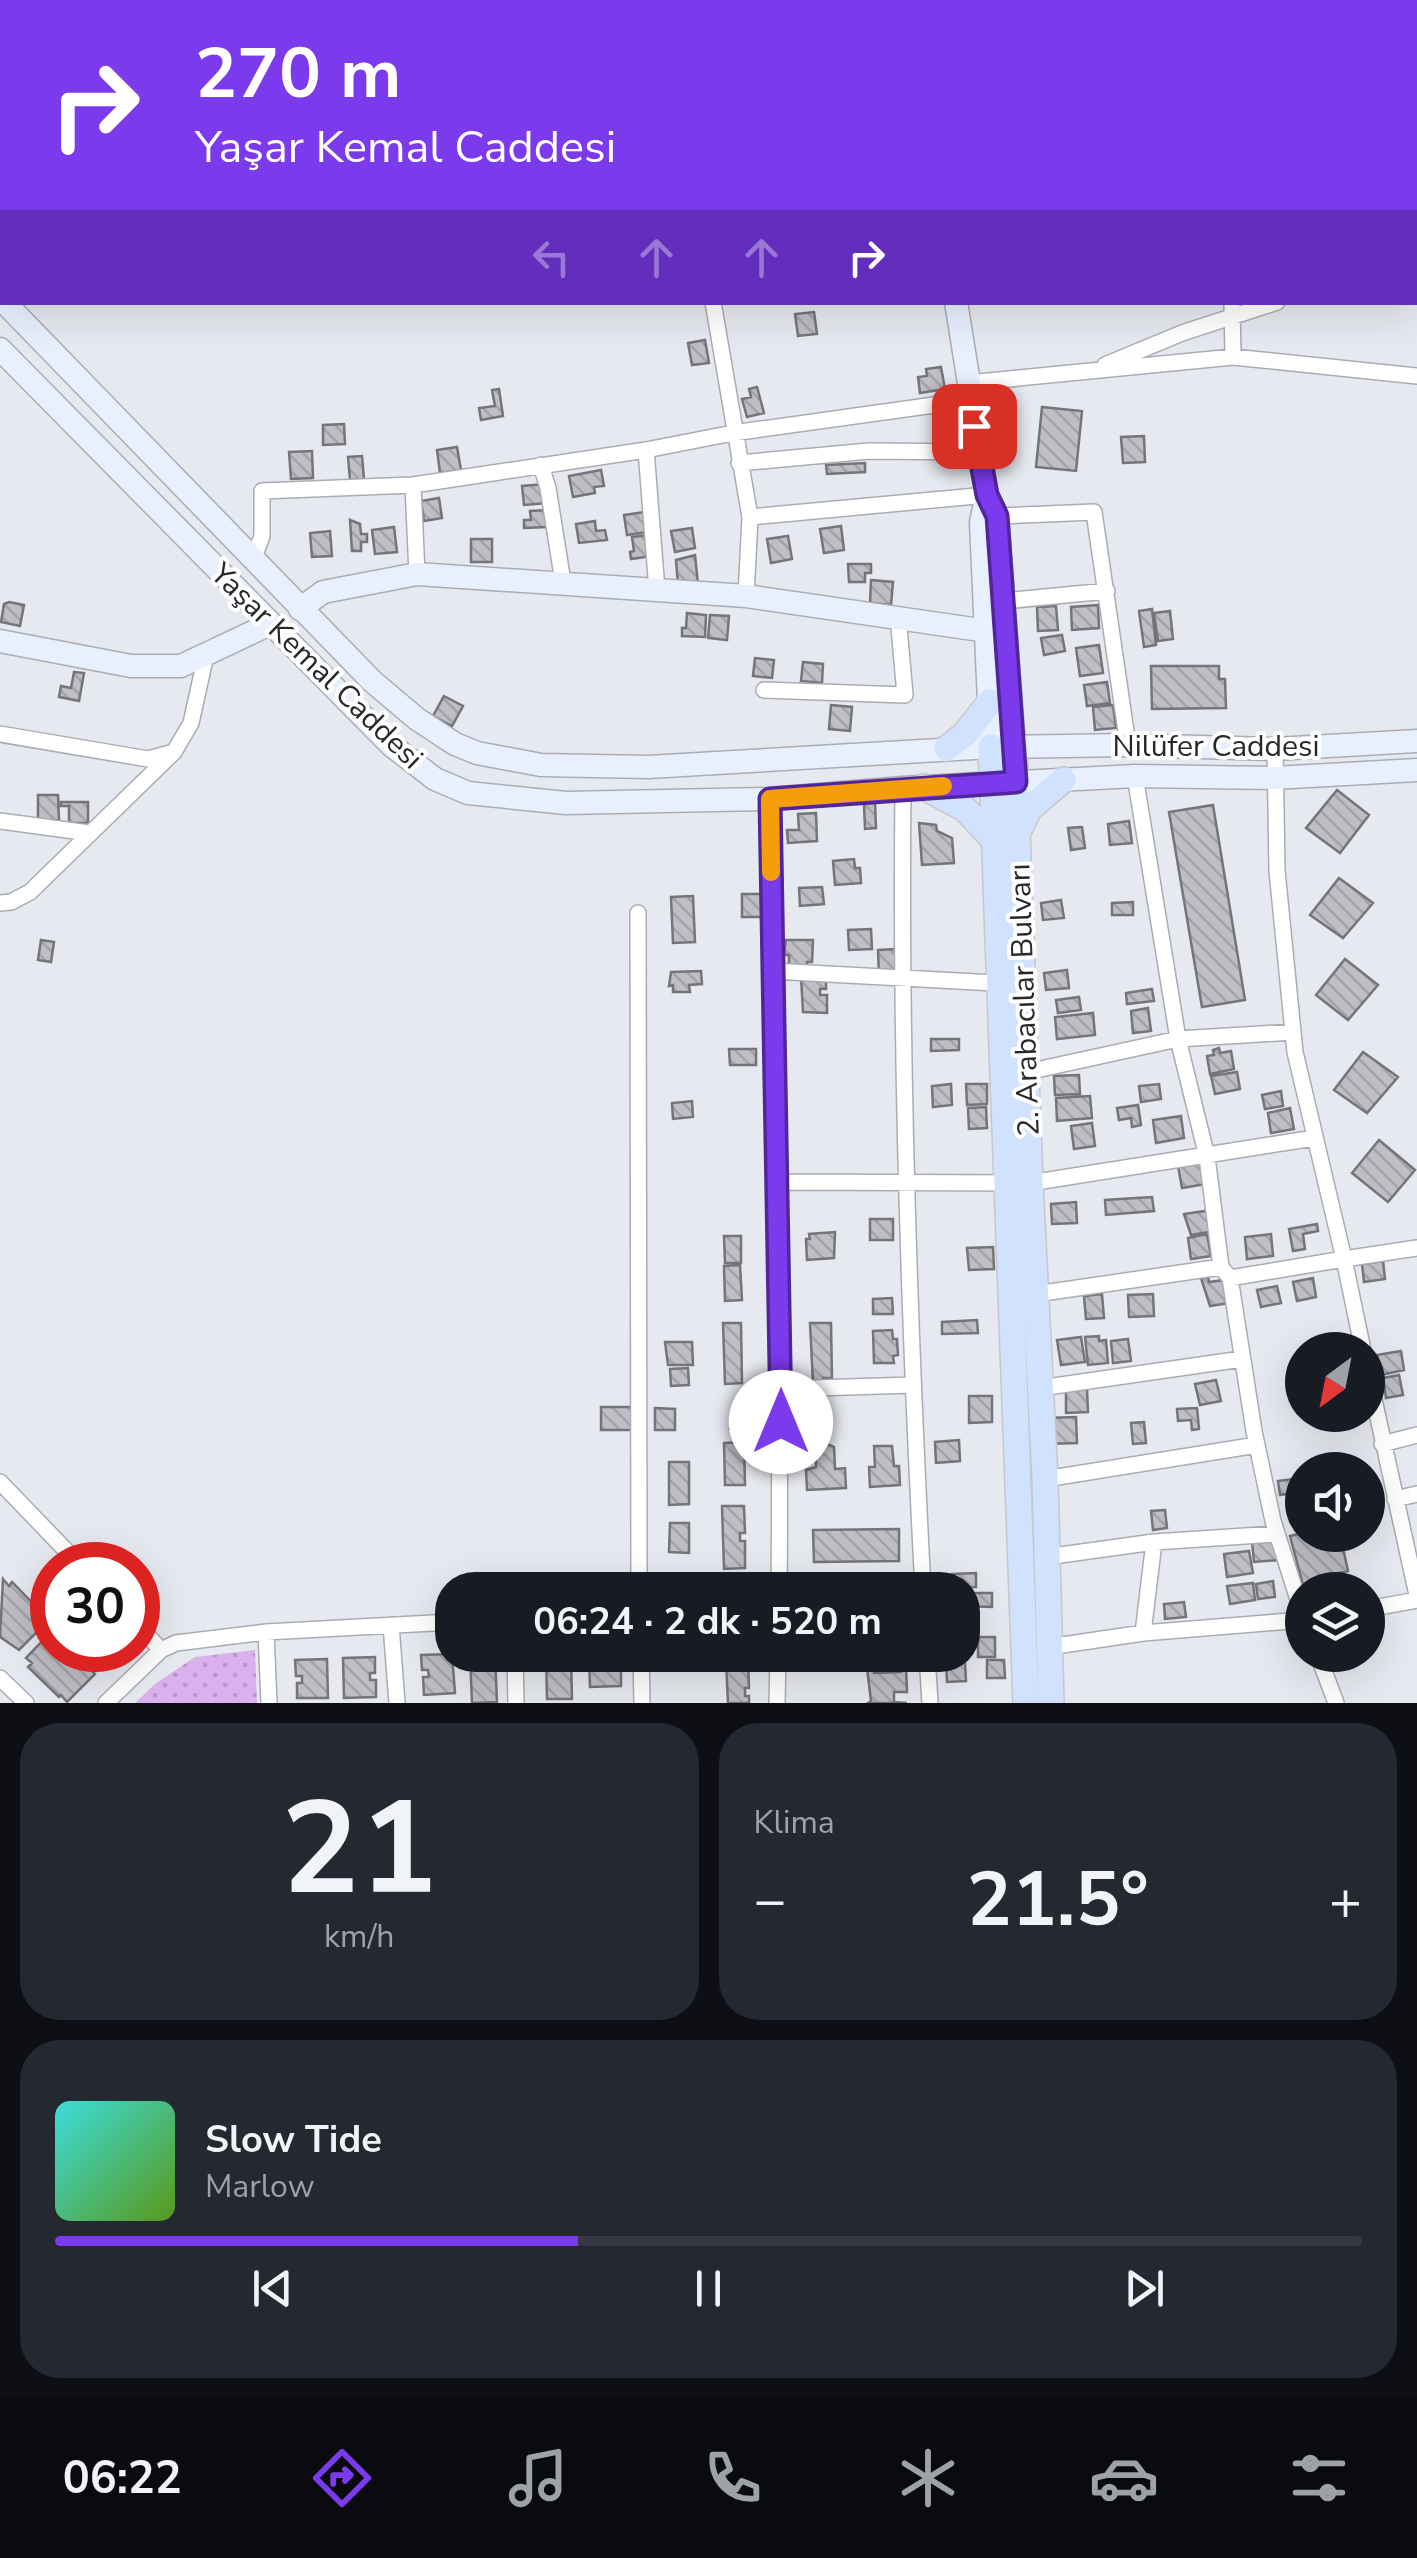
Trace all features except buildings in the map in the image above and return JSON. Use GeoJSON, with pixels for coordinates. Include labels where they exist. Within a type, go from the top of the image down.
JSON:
{"type":"FeatureCollection","features":[{"type":"Feature","properties":{"kind":"main road"},"geometry":{"type":"LineString","coordinates":[[946,748],[1001,702]]}},
{"type":"Feature","properties":{"kind":"main road"},"geometry":{"type":"LineString","coordinates":[[1003,747],[1019,1181],[1026,1703]]}},
{"type":"Feature","properties":{"kind":"main road"},"geometry":{"type":"LineString","coordinates":[[1006,837],[1029,808],[1063,780]]}},
{"type":"Feature","properties":{"kind":"main road"},"geometry":{"type":"LineString","coordinates":[[914,787],[965,810],[1006,837]]}},
{"type":"Feature","properties":{"kind":"main road","name":"2. Arabacılar Bulvarı"},"geometry":{"type":"LineString","coordinates":[[1006,837],[1027,1072],[1019,1181],[1036,1294],[1051,1703]]}},
{"type":"Feature","properties":{"kind":"street","name":"Yaşar Kemal Caddesi"},"geometry":{"type":"LineString","coordinates":[[6,305],[372,680],[416,719],[455,744],[505,760],[541,765],[648,768],[1003,747]]}},
{"type":"Feature","properties":{"kind":"street"},"geometry":{"type":"LineString","coordinates":[[712,305],[750,516],[746,596]]}},
{"type":"Feature","properties":{"kind":"street"},"geometry":{"type":"LineString","coordinates":[[956,305],[979,452],[992,506],[1004,600],[1003,747]]}},
{"type":"Feature","properties":{"kind":"street"},"geometry":{"type":"LineString","coordinates":[[1088,372],[1232,310],[1260,305]]}},
{"type":"Feature","properties":{"kind":"street"},"geometry":{"type":"LineString","coordinates":[[1232,310],[1233,357]]}},
{"type":"Feature","properties":{"kind":"street","name":"Yaşar Kemal Caddesi"},"geometry":{"type":"LineString","coordinates":[[0,348],[403,757],[435,779],[468,793],[566,803],[770,799],[1135,776],[1274,778],[1417,770]]}},
{"type":"Feature","properties":{"kind":"street"},"geometry":{"type":"LineString","coordinates":[[253,560],[262,536],[262,491],[413,485],[646,450],[1088,372],[1233,357],[1417,376]]}},
{"type":"Feature","properties":{"kind":"street"},"geometry":{"type":"LineString","coordinates":[[646,450],[657,590]]}},
{"type":"Feature","properties":{"kind":"street"},"geometry":{"type":"LineString","coordinates":[[739,463],[868,451],[979,452]]}},
{"type":"Feature","properties":{"kind":"street"},"geometry":{"type":"LineString","coordinates":[[541,464],[563,582]]}},
{"type":"Feature","properties":{"kind":"street"},"geometry":{"type":"LineString","coordinates":[[413,485],[417,574]]}},
{"type":"Feature","properties":{"kind":"street"},"geometry":{"type":"LineString","coordinates":[[992,506],[981,522],[986,631],[1001,702],[1060,746]]}},
{"type":"Feature","properties":{"kind":"street"},"geometry":{"type":"LineString","coordinates":[[750,516],[992,506],[1094,512],[1128,744]]}},
{"type":"Feature","properties":{"kind":"street"},"geometry":{"type":"LineString","coordinates":[[300,609],[323,592],[417,574],[746,596],[986,631]]}},
{"type":"Feature","properties":{"kind":"street"},"geometry":{"type":"LineString","coordinates":[[1004,600],[1107,591]]}},
{"type":"Feature","properties":{"kind":"street"},"geometry":{"type":"LineString","coordinates":[[764,690],[904,695],[898,616]]}},
{"type":"Feature","properties":{"kind":"street"},"geometry":{"type":"LineString","coordinates":[[0,641],[131,666],[181,666],[270,624]]}},
{"type":"Feature","properties":{"kind":"street"},"geometry":{"type":"LineString","coordinates":[[0,903],[30,892],[174,752],[191,723],[206,655]]}},
{"type":"Feature","properties":{"kind":"street"},"geometry":{"type":"LineString","coordinates":[[0,734],[148,759],[174,752]]}},
{"type":"Feature","properties":{"kind":"street","name":"Nilüfer Caddesi"},"geometry":{"type":"LineString","coordinates":[[1003,747],[1128,744],[1275,749],[1417,741]]}},
{"type":"Feature","properties":{"kind":"street"},"geometry":{"type":"LineString","coordinates":[[1275,749],[1277,871],[1293,1032],[1359,1332]]}},
{"type":"Feature","properties":{"kind":"street"},"geometry":{"type":"LineString","coordinates":[[1135,776],[1178,1040],[1207,1157],[1257,1446],[1276,1534],[1289,1572]]}},
{"type":"Feature","properties":{"kind":"street"},"geometry":{"type":"LineString","coordinates":[[914,787],[901,978],[913,1385],[923,1572]]}},
{"type":"Feature","properties":{"kind":"street"},"geometry":{"type":"LineString","coordinates":[[770,799],[782,1389],[779,1572]]}},
{"type":"Feature","properties":{"kind":"street"},"geometry":{"type":"LineString","coordinates":[[0,820],[89,833]]}},
{"type":"Feature","properties":{"kind":"street"},"geometry":{"type":"LineString","coordinates":[[638,913],[639,1572]]}},
{"type":"Feature","properties":{"kind":"street"},"geometry":{"type":"LineString","coordinates":[[772,971],[994,983]]}},
{"type":"Feature","properties":{"kind":"street"},"geometry":{"type":"LineString","coordinates":[[1027,1072],[1178,1040],[1293,1032]]}},
{"type":"Feature","properties":{"kind":"street"},"geometry":{"type":"LineString","coordinates":[[775,1182],[1019,1181],[1207,1157],[1314,1138]]}},
{"type":"Feature","properties":{"kind":"street"},"geometry":{"type":"LineString","coordinates":[[1036,1294],[1417,1248]]}},
{"type":"Feature","properties":{"kind":"street"},"geometry":{"type":"LineString","coordinates":[[1040,1388],[1242,1358]]}},
{"type":"Feature","properties":{"kind":"street"},"geometry":{"type":"LineString","coordinates":[[782,1389],[913,1385]]}},
{"type":"Feature","properties":{"kind":"street"},"geometry":{"type":"LineString","coordinates":[[1380,1432],[1417,1598],[1385,1605]]}},
{"type":"Feature","properties":{"kind":"street"},"geometry":{"type":"LineString","coordinates":[[1382,1444],[1417,1435]]}},
{"type":"Feature","properties":{"kind":"street"},"geometry":{"type":"LineString","coordinates":[[1045,1479],[1257,1446]]}},
{"type":"Feature","properties":{"kind":"street"},"geometry":{"type":"LineString","coordinates":[[0,1482],[58,1542]]}},
{"type":"Feature","properties":{"kind":"street"},"geometry":{"type":"LineString","coordinates":[[1395,1498],[1417,1494]]}},
{"type":"Feature","properties":{"kind":"street"},"geometry":{"type":"LineString","coordinates":[[1046,1557],[1154,1542],[1276,1534]]}},
{"type":"Feature","properties":{"kind":"street"},"geometry":{"type":"LineString","coordinates":[[1143,1634],[1154,1542]]}},
{"type":"Feature","properties":{"kind":"street"},"geometry":{"type":"LineString","coordinates":[[1048,1647],[1285,1621]]}},
{"type":"Feature","properties":{"kind":"street"},"geometry":{"type":"LineString","coordinates":[[106,1703],[161,1650],[176,1642],[266,1632],[435,1623]]}},
{"type":"Feature","properties":{"kind":"street"},"geometry":{"type":"LineString","coordinates":[[391,1626],[396,1703]]}},
{"type":"Feature","properties":{"kind":"street"},"geometry":{"type":"LineString","coordinates":[[266,1632],[269,1703]]}},
{"type":"Feature","properties":{"kind":"street"},"geometry":{"type":"LineString","coordinates":[[515,1672],[516,1703]]}},
{"type":"Feature","properties":{"kind":"street"},"geometry":{"type":"LineString","coordinates":[[641,1672],[642,1703]]}},
{"type":"Feature","properties":{"kind":"street"},"geometry":{"type":"LineString","coordinates":[[778,1672],[778,1703]]}},
{"type":"Feature","properties":{"kind":"street"},"geometry":{"type":"LineString","coordinates":[[928,1672],[930,1703]]}},
{"type":"Feature","properties":{"kind":"street"},"geometry":{"type":"LineString","coordinates":[[1324,1672],[1336,1703]]}},
{"type":"Feature","properties":{"kind":"street"},"geometry":{"type":"LineString","coordinates":[[0,1678],[26,1703]]}},
{"type":"Feature","properties":{"kind":"shaded area"},"geometry":{"type":"Polygon","coordinates":[[[255,1650],[257,1703],[135,1703],[195,1657],[255,1650]]]}},
{"type":"Feature","properties":{"kind":"slow traffic"},"geometry":{"type":"LineString","coordinates":[[771,872],[770,799],[943,786]]}},
{"type":"Feature","properties":{"kind":"route"},"geometry":{"type":"LineString","coordinates":[[781,1422],[770,799],[1016,782],[997,516],[987,495],[974,426]]}}]}
